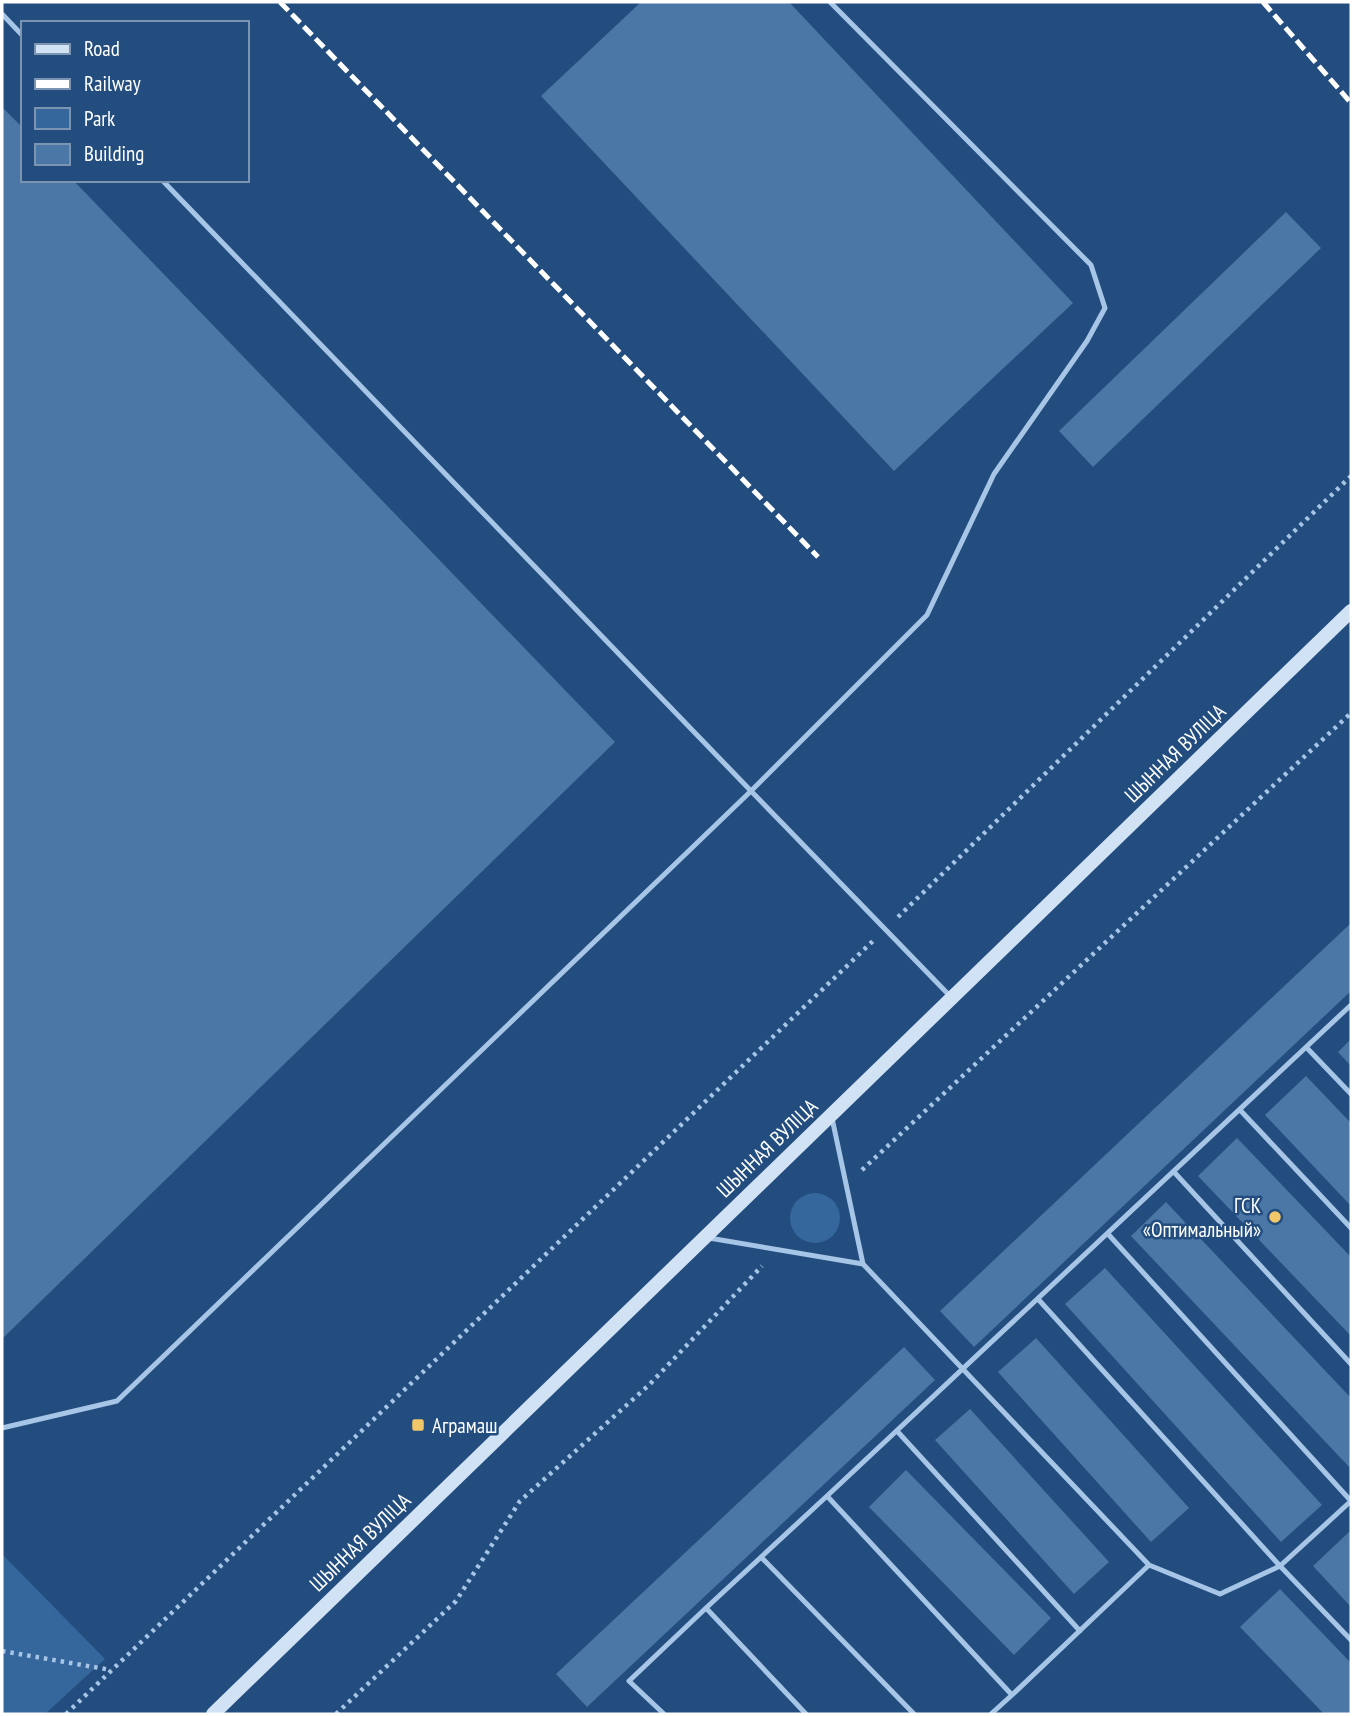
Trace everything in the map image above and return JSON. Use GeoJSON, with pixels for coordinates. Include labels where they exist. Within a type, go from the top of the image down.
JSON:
{"type":"FeatureCollection","features":[{"type":"Feature","properties":{"kind":"main road","name":"ШЫННАЯ ВУЛІЦА"},"geometry":{"type":"LineString","coordinates":[[213,1714],[1351,611]]}},
{"type":"Feature","properties":{"kind":"lane"},"geometry":{"type":"LineString","coordinates":[[2,1428],[117,1401],[751,791],[927,615],[994,474],[1087,341],[1105,308],[1091,265],[831,2]]}},
{"type":"Feature","properties":{"kind":"lane"},"geometry":{"type":"LineString","coordinates":[[2,14],[21,34]]}},
{"type":"Feature","properties":{"kind":"lane"},"geometry":{"type":"LineString","coordinates":[[164,182],[952,998]]}},
{"type":"Feature","properties":{"kind":"lane"},"geometry":{"type":"LineString","coordinates":[[664,1714],[629,1681],[1351,1005]]}},
{"type":"Feature","properties":{"kind":"lane"},"geometry":{"type":"LineString","coordinates":[[1307,1047],[1351,1094]]}},
{"type":"Feature","properties":{"kind":"lane"},"geometry":{"type":"LineString","coordinates":[[1240,1110],[1351,1228]]}},
{"type":"Feature","properties":{"kind":"lane"},"geometry":{"type":"LineString","coordinates":[[832,1115],[863,1264],[1149,1565],[1220,1594],[1280,1566],[1351,1501],[1108,1234]]}},
{"type":"Feature","properties":{"kind":"lane"},"geometry":{"type":"LineString","coordinates":[[1174,1172],[1351,1364]]}},
{"type":"Feature","properties":{"kind":"lane"},"geometry":{"type":"LineString","coordinates":[[705,1237],[863,1264]]}},
{"type":"Feature","properties":{"kind":"lane"},"geometry":{"type":"LineString","coordinates":[[1038,1299],[1280,1566],[1351,1640]]}},
{"type":"Feature","properties":{"kind":"lane"},"geometry":{"type":"LineString","coordinates":[[897,1432],[1080,1631]]}},
{"type":"Feature","properties":{"kind":"lane"},"geometry":{"type":"LineString","coordinates":[[827,1496],[1012,1695]]}},
{"type":"Feature","properties":{"kind":"lane"},"geometry":{"type":"LineString","coordinates":[[761,1557],[914,1714]]}},
{"type":"Feature","properties":{"kind":"lane"},"geometry":{"type":"LineString","coordinates":[[991,1714],[1149,1565]]}},
{"type":"Feature","properties":{"kind":"lane"},"geometry":{"type":"LineString","coordinates":[[706,1608],[806,1714]]}},
{"type":"Feature","properties":{"kind":"path"},"geometry":{"type":"LineString","coordinates":[[66,1714],[885,929],[1351,476]]}},
{"type":"Feature","properties":{"kind":"path"},"geometry":{"type":"LineString","coordinates":[[846,1184],[1351,713]]}},
{"type":"Feature","properties":{"kind":"path"},"geometry":{"type":"LineString","coordinates":[[336,1714],[456,1601],[520,1501],[649,1385],[778,1250]]}},
{"type":"Feature","properties":{"kind":"path"},"geometry":{"type":"LineString","coordinates":[[2,1650],[112,1670]]}},
{"type":"Feature","properties":{"kind":"green space"},"geometry":{"type":"Polygon","coordinates":[[[815,1193],[832,1201],[840,1218],[832,1235],[815,1243],[798,1235],[790,1218],[798,1201],[815,1193]]]}},
{"type":"Feature","properties":{"kind":"green space"},"geometry":{"type":"Polygon","coordinates":[[[2,1554],[105,1659],[45,1714],[2,1714],[2,1554]]]}},
{"type":"Feature","properties":{"kind":"building"},"geometry":{"type":"Polygon","coordinates":[[[641,2],[789,2],[1073,303],[894,471],[541,96],[641,2]]]}},
{"type":"Feature","properties":{"kind":"building"},"geometry":{"type":"Polygon","coordinates":[[[2,107],[21,126],[21,182],[75,182],[615,742],[2,1339],[2,107]]]}},
{"type":"Feature","properties":{"kind":"building"},"geometry":{"type":"Polygon","coordinates":[[[1286,212],[1321,248],[1093,467],[1059,431],[1286,212]]]}},
{"type":"Feature","properties":{"kind":"building"},"geometry":{"type":"Polygon","coordinates":[[[1351,923],[1351,991],[974,1347],[940,1311],[1351,923]]]}},
{"type":"Feature","properties":{"kind":"building"},"geometry":{"type":"Polygon","coordinates":[[[1351,1039],[1351,1066],[1338,1052],[1351,1039]]]}},
{"type":"Feature","properties":{"kind":"building"},"geometry":{"type":"Polygon","coordinates":[[[1306,1076],[1351,1123],[1351,1206],[1265,1115],[1306,1076]]]}},
{"type":"Feature","properties":{"kind":"building","name":"ГСК «Оптимальный»"},"geometry":{"type":"Polygon","coordinates":[[[1237,1138],[1351,1257],[1351,1336],[1198,1176],[1237,1138]]]}},
{"type":"Feature","properties":{"kind":"building"},"geometry":{"type":"Polygon","coordinates":[[[1166,1202],[1351,1398],[1351,1469],[1131,1236],[1166,1202]]]}},
{"type":"Feature","properties":{"kind":"building"},"geometry":{"type":"Polygon","coordinates":[[[1105,1268],[1322,1505],[1281,1542],[1065,1304],[1105,1268]]]}},
{"type":"Feature","properties":{"kind":"building"},"geometry":{"type":"Polygon","coordinates":[[[1036,1338],[1189,1508],[1151,1542],[998,1372],[1036,1338]]]}},
{"type":"Feature","properties":{"kind":"building"},"geometry":{"type":"Polygon","coordinates":[[[904,1347],[935,1380],[587,1707],[556,1674],[904,1347]]]}},
{"type":"Feature","properties":{"kind":"building"},"geometry":{"type":"Polygon","coordinates":[[[970,1409],[1109,1562],[1074,1594],[935,1440],[970,1409]]]}},
{"type":"Feature","properties":{"kind":"building"},"geometry":{"type":"Polygon","coordinates":[[[906,1470],[1051,1618],[1014,1655],[869,1507],[906,1470]]]}},
{"type":"Feature","properties":{"kind":"building"},"geometry":{"type":"Polygon","coordinates":[[[1349,1532],[1351,1534],[1351,1607],[1313,1566],[1349,1532]]]}},
{"type":"Feature","properties":{"kind":"building"},"geometry":{"type":"Polygon","coordinates":[[[1280,1589],[1351,1663],[1351,1714],[1324,1714],[1240,1627],[1280,1589]]]}},
{"type":"Feature","properties":{"kind":"railway"},"geometry":{"type":"LineString","coordinates":[[280,2],[818,557]]}},
{"type":"Feature","properties":{"kind":"railway"},"geometry":{"type":"LineString","coordinates":[[1263,2],[1351,103]]}},
{"type":"Feature","properties":{"kind":"place","name":"ГСК «Оптимальный»"},"geometry":{"type":"Point","coordinates":[1275,1217]}},
{"type":"Feature","properties":{"kind":"place","name":"Аграмаш"},"geometry":{"type":"Point","coordinates":[418,1425]}}]}
